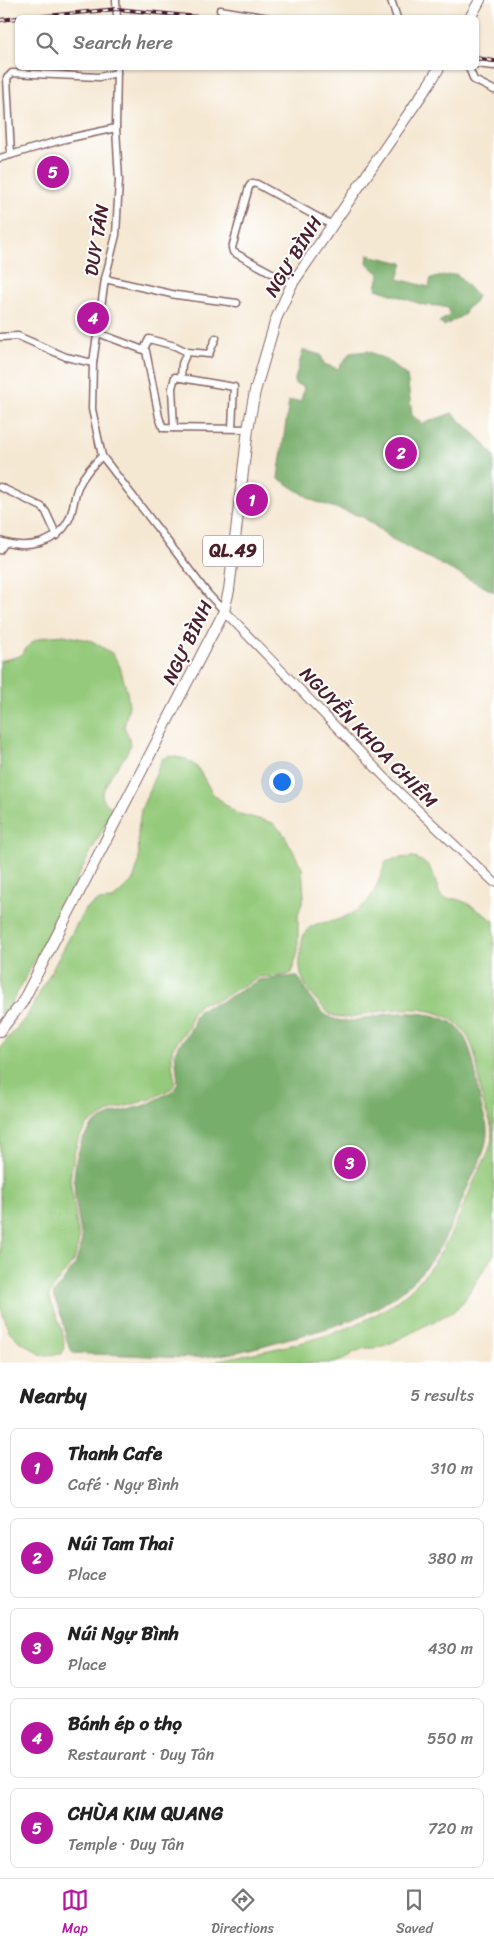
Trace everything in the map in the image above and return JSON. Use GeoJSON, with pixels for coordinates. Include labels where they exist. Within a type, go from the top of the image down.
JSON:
{"type":"FeatureCollection","features":[{"type":"Feature","properties":{"kind":"highway"},"geometry":{"type":"LineString","coordinates":[[472,15],[480,0]]}},
{"type":"Feature","properties":{"kind":"highway","name":"NGỰ BÌNH"},"geometry":{"type":"LineString","coordinates":[[0,1031],[22,1003],[224,611],[229,590],[248,428],[255,391],[276,319],[292,284],[438,70]]}},
{"type":"Feature","properties":{"kind":"street"},"geometry":{"type":"LineString","coordinates":[[116,0],[117,15]]}},
{"type":"Feature","properties":{"kind":"street"},"geometry":{"type":"LineString","coordinates":[[391,0],[395,15]]}},
{"type":"Feature","properties":{"kind":"street"},"geometry":{"type":"LineString","coordinates":[[220,10],[251,15]]}},
{"type":"Feature","properties":{"kind":"street"},"geometry":{"type":"LineString","coordinates":[[479,64],[494,66]]}},
{"type":"Feature","properties":{"kind":"street"},"geometry":{"type":"LineString","coordinates":[[10,155],[7,78],[12,73],[99,77],[117,70]]}},
{"type":"Feature","properties":{"kind":"street","name":"DUY TÂN"},"geometry":{"type":"LineString","coordinates":[[117,70],[116,128],[119,180],[116,235],[105,279],[93,363],[92,409],[102,456],[208,594],[224,611]]}},
{"type":"Feature","properties":{"kind":"street"},"geometry":{"type":"LineString","coordinates":[[470,70],[474,80],[494,90]]}},
{"type":"Feature","properties":{"kind":"street"},"geometry":{"type":"LineString","coordinates":[[0,158],[65,139],[116,128]]}},
{"type":"Feature","properties":{"kind":"street"},"geometry":{"type":"LineString","coordinates":[[292,284],[233,252],[232,248],[248,186],[252,183],[257,184],[332,225]]}},
{"type":"Feature","properties":{"kind":"street"},"geometry":{"type":"LineString","coordinates":[[105,279],[176,295],[237,303]]}},
{"type":"Feature","properties":{"kind":"street"},"geometry":{"type":"LineString","coordinates":[[98,333],[144,349]]}},
{"type":"Feature","properties":{"kind":"street"},"geometry":{"type":"LineString","coordinates":[[0,337],[18,336],[66,357],[93,363]]}},
{"type":"Feature","properties":{"kind":"street"},"geometry":{"type":"LineString","coordinates":[[216,338],[209,354],[187,352],[175,346],[149,339],[144,349],[159,417],[163,428],[248,428]]}},
{"type":"Feature","properties":{"kind":"street"},"geometry":{"type":"LineString","coordinates":[[181,378],[182,364],[187,352]]}},
{"type":"Feature","properties":{"kind":"street"},"geometry":{"type":"LineString","coordinates":[[174,428],[172,388],[175,377],[234,387],[232,428]]}},
{"type":"Feature","properties":{"kind":"street"},"geometry":{"type":"LineString","coordinates":[[0,550],[2,542],[13,546],[45,543],[57,536],[68,520],[76,493],[87,471],[102,456]]}},
{"type":"Feature","properties":{"kind":"street"},"geometry":{"type":"LineString","coordinates":[[0,487],[42,507],[57,536]]}},
{"type":"Feature","properties":{"kind":"street","name":"NGUYỄN KHOA CHIÊM"},"geometry":{"type":"LineString","coordinates":[[224,611],[400,793],[494,882]]}},
{"type":"Feature","properties":{"kind":"green space"},"geometry":{"type":"Polygon","coordinates":[[[368,255],[403,263],[398,279],[429,287],[431,278],[456,274],[477,296],[473,304],[465,309],[465,314],[444,326],[439,322],[450,315],[448,308],[424,305],[376,289],[379,274],[367,263],[368,255]]]}},
{"type":"Feature","properties":{"kind":"green space"},"geometry":{"type":"Polygon","coordinates":[[[303,350],[321,355],[324,364],[338,369],[350,353],[368,351],[387,360],[407,376],[412,415],[422,424],[452,413],[482,441],[494,456],[494,592],[392,539],[363,517],[314,501],[278,478],[289,401],[301,401],[304,387],[294,383],[303,350]]]}},
{"type":"Feature","properties":{"kind":"green space"},"geometry":{"type":"Polygon","coordinates":[[[64,635],[92,641],[113,654],[120,667],[127,692],[129,705],[124,727],[129,737],[130,746],[102,793],[103,800],[111,807],[110,815],[15,997],[0,1018],[0,661],[20,656],[34,641],[49,636],[64,635]]]}},
{"type":"Feature","properties":{"kind":"green space"},"geometry":{"type":"Polygon","coordinates":[[[170,756],[186,759],[197,767],[213,794],[236,813],[273,823],[284,834],[302,868],[304,896],[298,915],[298,951],[292,973],[283,976],[259,977],[218,1000],[202,1003],[191,1013],[189,1026],[172,1049],[175,1083],[172,1088],[151,1099],[113,1110],[88,1124],[78,1140],[70,1179],[79,1240],[74,1261],[49,1295],[60,1324],[64,1346],[62,1354],[42,1355],[18,1340],[9,1331],[0,1306],[0,1048],[27,1016],[85,909],[98,901],[112,900],[133,881],[139,862],[138,831],[141,810],[162,759],[170,756]]]}},
{"type":"Feature","properties":{"kind":"green space"},"geometry":{"type":"Polygon","coordinates":[[[414,857],[428,865],[440,895],[445,899],[456,899],[467,903],[494,921],[494,1254],[463,1302],[454,1311],[389,1344],[376,1348],[365,1348],[334,1363],[217,1363],[218,1360],[299,1343],[340,1331],[377,1314],[397,1301],[428,1271],[439,1254],[449,1237],[489,1150],[492,1139],[491,1125],[483,1101],[477,1062],[469,1039],[461,1028],[452,1020],[428,1010],[388,1010],[347,1018],[334,1016],[326,1011],[315,999],[302,977],[300,954],[303,938],[307,930],[314,925],[337,920],[360,908],[374,892],[386,862],[398,858],[414,857]]]}},
{"type":"Feature","properties":{"kind":"green space"},"geometry":{"type":"Polygon","coordinates":[[[296,976],[318,1008],[332,1018],[348,1021],[390,1014],[431,1015],[450,1022],[457,1027],[468,1044],[487,1126],[487,1138],[478,1164],[443,1241],[431,1261],[401,1291],[372,1310],[341,1324],[223,1355],[191,1358],[73,1353],[67,1341],[63,1320],[53,1295],[76,1263],[82,1240],[75,1198],[74,1178],[76,1160],[82,1140],[92,1126],[100,1120],[113,1114],[146,1105],[174,1090],[178,1083],[175,1052],[188,1034],[193,1025],[194,1016],[200,1009],[221,1002],[259,980],[296,976]]]}},
{"type":"Feature","properties":{"kind":"railway"},"geometry":{"type":"LineString","coordinates":[[56,15],[117,9],[178,15]]}},
{"type":"Feature","properties":{"kind":"railway"},"geometry":{"type":"LineString","coordinates":[[0,20],[15,18]]}},
{"type":"Feature","properties":{"kind":"railway"},"geometry":{"type":"LineString","coordinates":[[479,58],[494,61]]}},
{"type":"Feature","properties":{"kind":"place","name":"CHÙA KIM QUANG"},"geometry":{"type":"Point","coordinates":[53,172]}},
{"type":"Feature","properties":{"kind":"place","name":"Bánh ép o thọ"},"geometry":{"type":"Point","coordinates":[93,318]}},
{"type":"Feature","properties":{"kind":"place","name":"Núi Tam Thai"},"geometry":{"type":"Point","coordinates":[401,453]}},
{"type":"Feature","properties":{"kind":"place","name":"Thanh Cafe"},"geometry":{"type":"Point","coordinates":[252,500]}},
{"type":"Feature","properties":{"kind":"place","name":"Núi Ngự Bình"},"geometry":{"type":"Point","coordinates":[350,1163]}}]}
